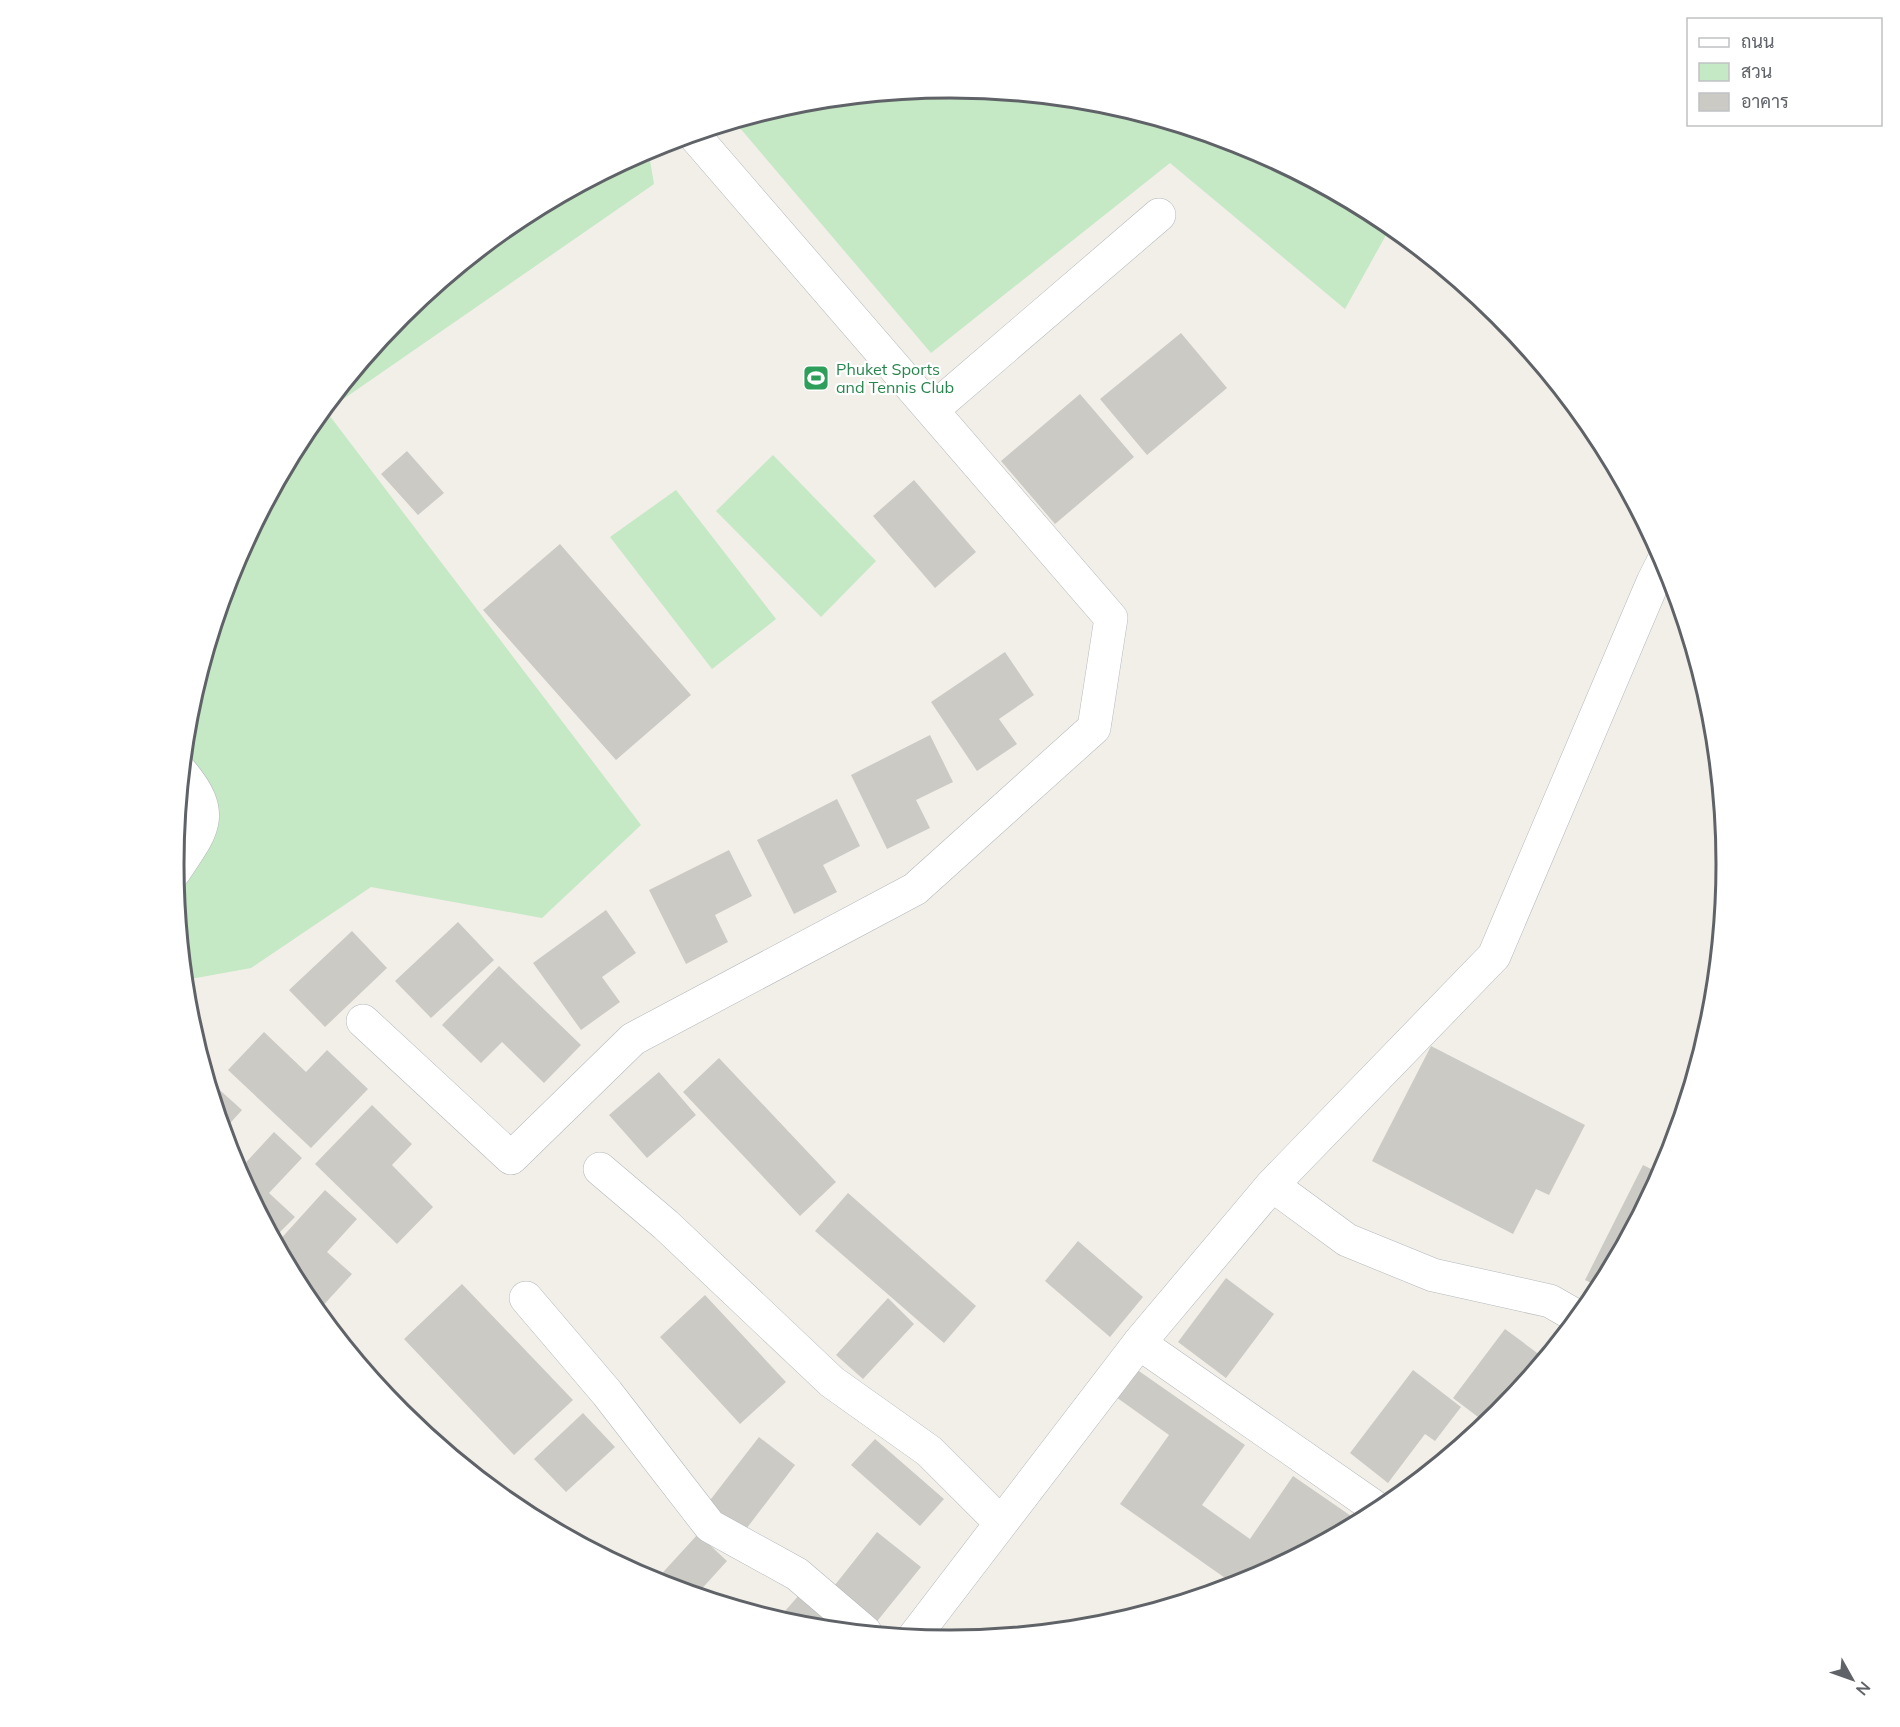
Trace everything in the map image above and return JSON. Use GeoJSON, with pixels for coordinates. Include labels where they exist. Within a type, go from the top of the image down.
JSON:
{"type":"FeatureCollection","features":[{"type":"Feature","properties":{"kind":"street"},"geometry":{"type":"LineString","coordinates":[[363,1021],[511,1158],[633,1039],[915,889],[1094,728],[1111,618],[698,140]]}},
{"type":"Feature","properties":{"kind":"street"},"geometry":{"type":"LineString","coordinates":[[932,410],[1159,215]]}},
{"type":"Feature","properties":{"kind":"street"},"geometry":{"type":"LineString","coordinates":[[920,1629],[1139,1343],[1272,1185],[1494,956],[1658,571]]}},
{"type":"Feature","properties":{"kind":"street"},"geometry":{"type":"LineString","coordinates":[[184,856],[201,831],[204,809],[196,790],[189,782]]}},
{"type":"Feature","properties":{"kind":"street"},"geometry":{"type":"LineString","coordinates":[[600,1169],[666,1225],[832,1382],[929,1451],[1001,1523]]}},
{"type":"Feature","properties":{"kind":"street"},"geometry":{"type":"LineString","coordinates":[[1272,1185],[1347,1240],[1433,1275],[1550,1301],[1570,1313]]}},
{"type":"Feature","properties":{"kind":"street"},"geometry":{"type":"LineString","coordinates":[[526,1298],[607,1393],[711,1526],[797,1574],[855,1624]]}},
{"type":"Feature","properties":{"kind":"street"},"geometry":{"type":"LineString","coordinates":[[1139,1343],[1370,1504]]}},
{"type":"Feature","properties":{"kind":"green space"},"geometry":{"type":"Polygon","coordinates":[[[900,99],[1000,99],[1099,112],[1196,138],[1243,156],[1289,176],[1333,200],[1386,234],[1345,309],[1170,163],[931,353],[740,128],[801,112],[900,99]]]}},
{"type":"Feature","properties":{"kind":"green space"},"geometry":{"type":"Polygon","coordinates":[[[650,159],[654,184],[338,403],[374,358],[408,322],[484,256],[524,227],[611,176],[650,159]]]}},
{"type":"Feature","properties":{"kind":"green space"},"geometry":{"type":"Polygon","coordinates":[[[329,415],[641,825],[542,918],[371,887],[251,968],[193,978],[186,914],[184,864],[191,764],[210,665],[242,570],[287,480],[329,415]]]}},
{"type":"Feature","properties":{"kind":"green space"},"geometry":{"type":"Polygon","coordinates":[[[773,455],[876,561],[821,617],[716,511],[773,455]]]}},
{"type":"Feature","properties":{"kind":"green space"},"geometry":{"type":"Polygon","coordinates":[[[676,490],[776,619],[712,669],[610,537],[676,490]]]}},
{"type":"Feature","properties":{"kind":"building"},"geometry":{"type":"Polygon","coordinates":[[[1181,333],[1227,388],[1147,455],[1100,399],[1181,333]]]}},
{"type":"Feature","properties":{"kind":"building"},"geometry":{"type":"Polygon","coordinates":[[[1080,394],[1134,457],[1055,524],[1001,461],[1080,394]]]}},
{"type":"Feature","properties":{"kind":"building"},"geometry":{"type":"Polygon","coordinates":[[[407,451],[444,493],[418,515],[381,474],[407,451]]]}},
{"type":"Feature","properties":{"kind":"building"},"geometry":{"type":"Polygon","coordinates":[[[914,480],[976,552],[935,588],[873,516],[914,480]]]}},
{"type":"Feature","properties":{"kind":"building"},"geometry":{"type":"Polygon","coordinates":[[[560,544],[691,695],[616,760],[483,610],[560,544]]]}},
{"type":"Feature","properties":{"kind":"building"},"geometry":{"type":"Polygon","coordinates":[[[1005,652],[1034,695],[999,719],[1017,744],[977,771],[931,702],[1005,652]]]}},
{"type":"Feature","properties":{"kind":"building"},"geometry":{"type":"Polygon","coordinates":[[[930,735],[953,782],[916,800],[930,828],[887,849],[851,775],[930,735]]]}},
{"type":"Feature","properties":{"kind":"building"},"geometry":{"type":"Polygon","coordinates":[[[837,799],[860,846],[823,865],[837,892],[794,914],[757,840],[837,799]]]}},
{"type":"Feature","properties":{"kind":"building"},"geometry":{"type":"Polygon","coordinates":[[[729,850],[752,896],[715,915],[728,942],[686,964],[649,890],[729,850]]]}},
{"type":"Feature","properties":{"kind":"building"},"geometry":{"type":"Polygon","coordinates":[[[606,910],[636,953],[602,977],[620,1002],[581,1030],[533,963],[606,910]]]}},
{"type":"Feature","properties":{"kind":"building"},"geometry":{"type":"Polygon","coordinates":[[[458,922],[494,960],[431,1018],[395,981],[458,922]]]}},
{"type":"Feature","properties":{"kind":"building"},"geometry":{"type":"Polygon","coordinates":[[[352,931],[387,968],[325,1027],[289,990],[352,931]]]}},
{"type":"Feature","properties":{"kind":"building"},"geometry":{"type":"Polygon","coordinates":[[[499,966],[581,1045],[544,1083],[502,1042],[481,1063],[442,1025],[499,966]]]}},
{"type":"Feature","properties":{"kind":"building"},"geometry":{"type":"Polygon","coordinates":[[[264,1032],[306,1072],[327,1050],[368,1089],[311,1148],[228,1070],[264,1032]]]}},
{"type":"Feature","properties":{"kind":"building"},"geometry":{"type":"Polygon","coordinates":[[[1431,1046],[1585,1125],[1549,1195],[1536,1189],[1513,1234],[1372,1161],[1431,1046]]]}},
{"type":"Feature","properties":{"kind":"building"},"geometry":{"type":"Polygon","coordinates":[[[719,1058],[836,1182],[800,1216],[683,1092],[719,1058]]]}},
{"type":"Feature","properties":{"kind":"building"},"geometry":{"type":"Polygon","coordinates":[[[659,1072],[696,1115],[647,1158],[609,1115],[659,1072]]]}},
{"type":"Feature","properties":{"kind":"building"},"geometry":{"type":"Polygon","coordinates":[[[218,1089],[242,1110],[230,1123],[218,1089]]]}},
{"type":"Feature","properties":{"kind":"building"},"geometry":{"type":"Polygon","coordinates":[[[372,1105],[412,1144],[392,1165],[433,1207],[397,1244],[315,1164],[372,1105]]]}},
{"type":"Feature","properties":{"kind":"building"},"geometry":{"type":"Polygon","coordinates":[[[274,1132],[302,1158],[269,1193],[295,1217],[280,1232],[263,1202],[245,1163],[274,1132]]]}},
{"type":"Feature","properties":{"kind":"building"},"geometry":{"type":"Polygon","coordinates":[[[1643,1165],[1652,1170],[1613,1247],[1591,1283],[1585,1280],[1643,1165]]]}},
{"type":"Feature","properties":{"kind":"building"},"geometry":{"type":"Polygon","coordinates":[[[325,1190],[357,1219],[327,1252],[352,1274],[324,1305],[313,1289],[282,1237],[325,1190]]]}},
{"type":"Feature","properties":{"kind":"building"},"geometry":{"type":"Polygon","coordinates":[[[848,1193],[976,1306],[944,1343],[815,1231],[848,1193]]]}},
{"type":"Feature","properties":{"kind":"building"},"geometry":{"type":"Polygon","coordinates":[[[1078,1241],[1143,1297],[1110,1337],[1045,1281],[1078,1241]]]}},
{"type":"Feature","properties":{"kind":"building"},"geometry":{"type":"Polygon","coordinates":[[[1226,1278],[1274,1314],[1226,1378],[1178,1342],[1226,1278]]]}},
{"type":"Feature","properties":{"kind":"building"},"geometry":{"type":"Polygon","coordinates":[[[462,1284],[573,1400],[514,1455],[404,1339],[462,1284]]]}},
{"type":"Feature","properties":{"kind":"building"},"geometry":{"type":"Polygon","coordinates":[[[705,1295],[786,1382],[740,1424],[660,1337],[705,1295]]]}},
{"type":"Feature","properties":{"kind":"building"},"geometry":{"type":"Polygon","coordinates":[[[888,1298],[914,1324],[863,1379],[836,1355],[888,1298]]]}},
{"type":"Feature","properties":{"kind":"building"},"geometry":{"type":"Polygon","coordinates":[[[1505,1329],[1538,1354],[1479,1417],[1453,1398],[1505,1329]]]}},
{"type":"Feature","properties":{"kind":"building"},"geometry":{"type":"Polygon","coordinates":[[[1136,1369],[1245,1445],[1202,1505],[1250,1539],[1293,1476],[1351,1516],[1289,1551],[1225,1578],[1120,1504],[1169,1435],[1116,1397],[1136,1369]]]}},
{"type":"Feature","properties":{"kind":"building"},"geometry":{"type":"Polygon","coordinates":[[[1413,1370],[1461,1407],[1435,1441],[1425,1434],[1388,1483],[1350,1453],[1413,1370]]]}},
{"type":"Feature","properties":{"kind":"building"},"geometry":{"type":"Polygon","coordinates":[[[583,1413],[615,1447],[566,1492],[534,1459],[583,1413]]]}},
{"type":"Feature","properties":{"kind":"building"},"geometry":{"type":"Polygon","coordinates":[[[759,1437],[795,1465],[740,1537],[704,1508],[759,1437]]]}},
{"type":"Feature","properties":{"kind":"building"},"geometry":{"type":"Polygon","coordinates":[[[875,1439],[944,1499],[920,1526],[851,1465],[875,1439]]]}},
{"type":"Feature","properties":{"kind":"building"},"geometry":{"type":"Polygon","coordinates":[[[877,1532],[921,1567],[874,1625],[831,1590],[877,1532]]]}},
{"type":"Feature","properties":{"kind":"building"},"geometry":{"type":"Polygon","coordinates":[[[698,1534],[727,1561],[702,1588],[662,1573],[698,1534]]]}},
{"type":"Feature","properties":{"kind":"building"},"geometry":{"type":"Polygon","coordinates":[[[800,1594],[830,1620],[801,1615],[785,1611],[800,1594]]]}},
{"type":"Feature","properties":{"kind":"place","name":"Phuket Sports and Tennis Club"},"geometry":{"type":"Point","coordinates":[816,378]}}]}
